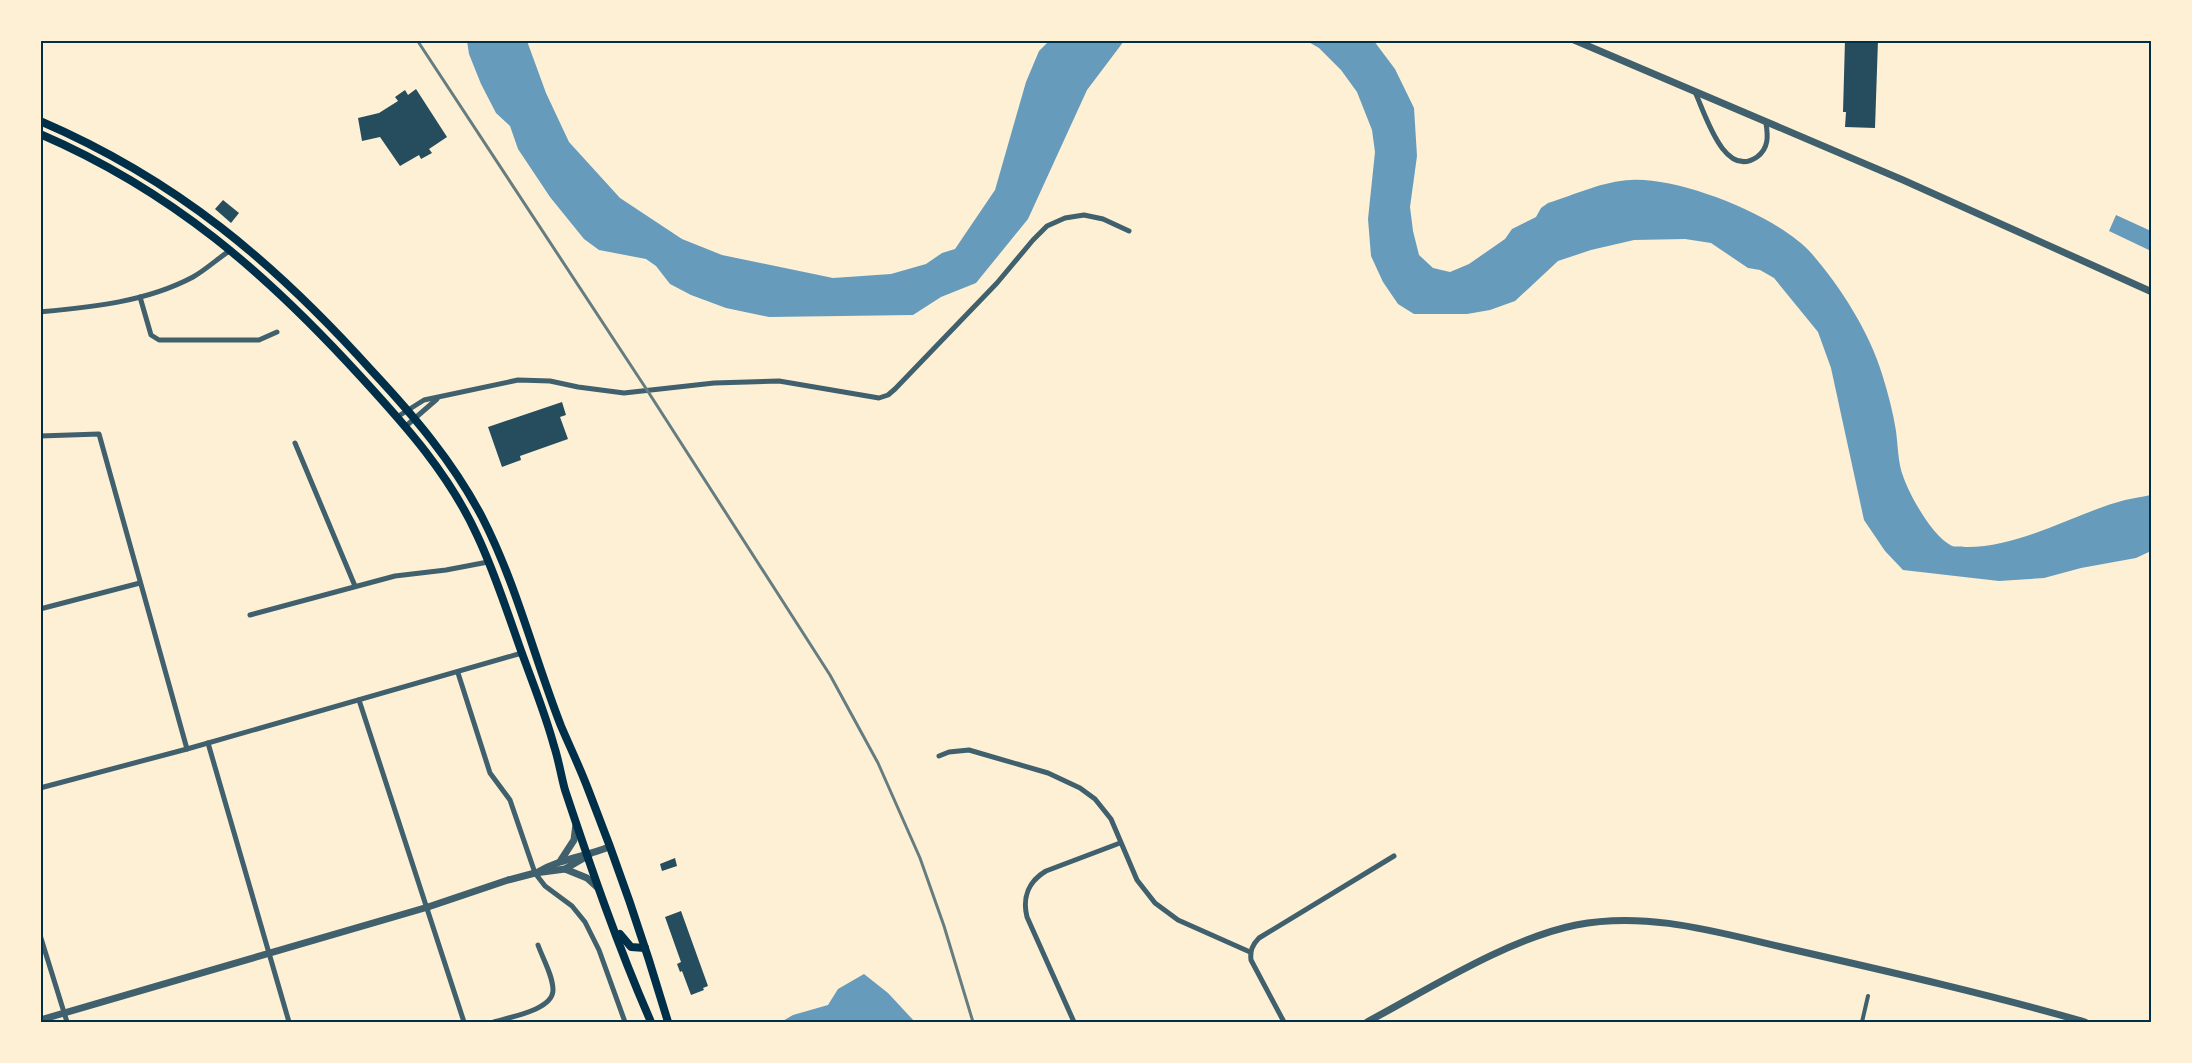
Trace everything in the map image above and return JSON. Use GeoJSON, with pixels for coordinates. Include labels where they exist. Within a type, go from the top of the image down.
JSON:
{"type":"FeatureCollection","features":[{"type":"Feature","properties":{"kind":"main road"},"geometry":{"type":"LineString","coordinates":[[40,121],[93,146],[147,176],[197,209],[240,242],[315,309],[416,418],[451,465],[488,529],[510,585],[557,716],[588,789],[609,847],[645,948],[668,1023]]}},
{"type":"Feature","properties":{"kind":"main road"},"geometry":{"type":"LineString","coordinates":[[40,134],[89,157],[131,181],[184,215],[231,250],[305,317],[398,417],[430,456],[472,524],[488,561],[550,732],[564,787],[651,1023]]}},
{"type":"Feature","properties":{"kind":"main road"},"geometry":{"type":"LineString","coordinates":[[231,250],[240,242]]}},
{"type":"Feature","properties":{"kind":"main road"},"geometry":{"type":"LineString","coordinates":[[615,928],[631,947],[645,948]]}},
{"type":"Feature","properties":{"kind":"street"},"geometry":{"type":"LineString","coordinates":[[1574,40],[1924,189],[2151,292]]}},
{"type":"Feature","properties":{"kind":"street"},"geometry":{"type":"LineString","coordinates":[[1695,92],[1722,149],[1734,160],[1751,160],[1763,151],[1767,141],[1766,123]]}},
{"type":"Feature","properties":{"kind":"street"},"geometry":{"type":"LineString","coordinates":[[398,417],[424,400],[502,382],[534,380],[624,393],[714,383],[779,381],[873,398],[884,396],[895,389],[958,324],[1047,226],[1060,219],[1084,215],[1103,219],[1129,231]]}},
{"type":"Feature","properties":{"kind":"street"},"geometry":{"type":"LineString","coordinates":[[40,312],[109,304],[140,297],[191,278],[231,250]]}},
{"type":"Feature","properties":{"kind":"street"},"geometry":{"type":"LineString","coordinates":[[140,297],[150,333],[157,340],[259,340],[277,332]]}},
{"type":"Feature","properties":{"kind":"street"},"geometry":{"type":"LineString","coordinates":[[406,426],[431,402],[441,396]]}},
{"type":"Feature","properties":{"kind":"street"},"geometry":{"type":"LineString","coordinates":[[40,436],[99,434],[187,749]]}},
{"type":"Feature","properties":{"kind":"street"},"geometry":{"type":"LineString","coordinates":[[295,443],[356,586]]}},
{"type":"Feature","properties":{"kind":"street"},"geometry":{"type":"LineString","coordinates":[[250,615],[395,576],[446,570],[488,561]]}},
{"type":"Feature","properties":{"kind":"street"},"geometry":{"type":"LineString","coordinates":[[40,609],[140,583]]}},
{"type":"Feature","properties":{"kind":"street"},"geometry":{"type":"LineString","coordinates":[[40,788],[187,749],[522,653]]}},
{"type":"Feature","properties":{"kind":"street"},"geometry":{"type":"LineString","coordinates":[[458,673],[490,773],[510,800],[535,873],[545,886],[572,906],[585,922],[599,950],[625,1023]]}},
{"type":"Feature","properties":{"kind":"street"},"geometry":{"type":"LineString","coordinates":[[359,700],[464,1023]]}},
{"type":"Feature","properties":{"kind":"street"},"geometry":{"type":"LineString","coordinates":[[208,743],[289,1023]]}},
{"type":"Feature","properties":{"kind":"street"},"geometry":{"type":"LineString","coordinates":[[939,756],[949,752],[969,750],[1067,781],[1095,799],[1111,819],[1137,880],[1155,903],[1178,920],[1250,952]]}},
{"type":"Feature","properties":{"kind":"street"},"geometry":{"type":"LineString","coordinates":[[561,860],[574,840],[576,821]]}},
{"type":"Feature","properties":{"kind":"street"},"geometry":{"type":"LineString","coordinates":[[1074,1023],[1027,917],[1025,908],[1027,890],[1037,876],[1046,871],[1120,843]]}},
{"type":"Feature","properties":{"kind":"street"},"geometry":{"type":"LineString","coordinates":[[535,873],[561,860],[588,855],[609,847]]}},
{"type":"Feature","properties":{"kind":"street"},"geometry":{"type":"LineString","coordinates":[[40,1020],[428,908],[504,881],[535,873],[565,869],[588,855]]}},
{"type":"Feature","properties":{"kind":"street"},"geometry":{"type":"LineString","coordinates":[[1283,1022],[1251,960],[1250,952],[1259,938],[1394,855]]}},
{"type":"Feature","properties":{"kind":"street"},"geometry":{"type":"LineString","coordinates":[[565,869],[587,878],[602,893]]}},
{"type":"Feature","properties":{"kind":"street"},"geometry":{"type":"LineString","coordinates":[[1367,1023],[1468,968],[1527,940],[1573,926],[1616,920],[1688,925],[1914,976],[2085,1023]]}},
{"type":"Feature","properties":{"kind":"street"},"geometry":{"type":"LineString","coordinates":[[40,935],[67,1023]]}},
{"type":"Feature","properties":{"kind":"street"},"geometry":{"type":"LineString","coordinates":[[494,1023],[544,1005],[552,997],[552,985],[538,945]]}},
{"type":"Feature","properties":{"kind":"street"},"geometry":{"type":"LineString","coordinates":[[1862,1023],[1868,996]]}},
{"type":"Feature","properties":{"kind":"water"},"geometry":{"type":"Polygon","coordinates":[[[467,41],[527,41],[546,93],[569,142],[620,198],[682,239],[722,255],[833,278],[891,274],[926,264],[942,253],[955,249],[995,190],[1026,82],[1039,51],[1049,41],[1124,41],[1087,90],[1028,219],[976,283],[941,297],[913,315],[769,317],[726,308],[691,295],[670,284],[656,266],[646,259],[599,250],[584,239],[550,197],[518,149],[510,126],[496,113],[481,84],[469,54],[467,41]]]}},
{"type":"Feature","properties":{"kind":"water"},"geometry":{"type":"Polygon","coordinates":[[[1307,41],[1374,41],[1395,69],[1414,108],[1417,156],[1410,207],[1413,231],[1419,255],[1433,268],[1450,272],[1469,264],[1505,239],[1512,229],[1536,217],[1541,208],[1548,203],[1610,183],[1631,180],[1651,181],[1701,192],[1727,202],[1777,226],[1797,240],[1812,254],[1843,295],[1862,326],[1877,358],[1888,395],[1896,431],[1900,466],[1906,484],[1923,515],[1944,541],[1952,546],[1965,547],[2006,542],[2105,506],[2151,495],[2151,551],[2136,558],[2081,568],[2044,578],[1999,581],[1903,570],[1885,551],[1864,520],[1831,368],[1818,332],[1774,278],[1760,270],[1748,268],[1711,243],[1685,239],[1634,240],[1591,250],[1558,261],[1515,301],[1490,310],[1467,314],[1414,314],[1398,304],[1383,282],[1371,256],[1368,219],[1375,152],[1372,130],[1357,92],[1341,70],[1319,48],[1307,41]]]}},
{"type":"Feature","properties":{"kind":"water"},"geometry":{"type":"Polygon","coordinates":[[[2116,215],[2151,231],[2151,251],[2109,231],[2116,215]]]}},
{"type":"Feature","properties":{"kind":"water"},"geometry":{"type":"Polygon","coordinates":[[[864,974],[888,993],[915,1022],[781,1022],[793,1015],[828,1005],[838,989],[864,974]]]}},
{"type":"Feature","properties":{"kind":"building"},"geometry":{"type":"Polygon","coordinates":[[[1845,40],[1878,40],[1875,128],[1845,127],[1846,112],[1843,112],[1845,40]]]}},
{"type":"Feature","properties":{"kind":"building"},"geometry":{"type":"Polygon","coordinates":[[[416,89],[447,137],[429,149],[432,153],[421,159],[419,155],[400,166],[380,137],[362,141],[358,118],[379,113],[398,101],[395,97],[405,90],[408,95],[416,89]]]}},
{"type":"Feature","properties":{"kind":"building"},"geometry":{"type":"Polygon","coordinates":[[[223,200],[239,213],[231,223],[215,209],[223,200]]]}},
{"type":"Feature","properties":{"kind":"building"},"geometry":{"type":"Polygon","coordinates":[[[562,402],[566,415],[560,417],[568,439],[520,456],[521,460],[502,467],[488,427],[562,402]]]}},
{"type":"Feature","properties":{"kind":"building"},"geometry":{"type":"Polygon","coordinates":[[[675,858],[677,866],[662,871],[660,864],[675,858]]]}},
{"type":"Feature","properties":{"kind":"building"},"geometry":{"type":"Polygon","coordinates":[[[681,911],[708,986],[691,995],[677,964],[681,962],[665,917],[681,911]]]}},
{"type":"Feature","properties":{"kind":"railway"},"geometry":{"type":"LineString","coordinates":[[417,40],[647,390],[830,675],[878,763],[920,858],[944,926],[973,1022]]}}]}
